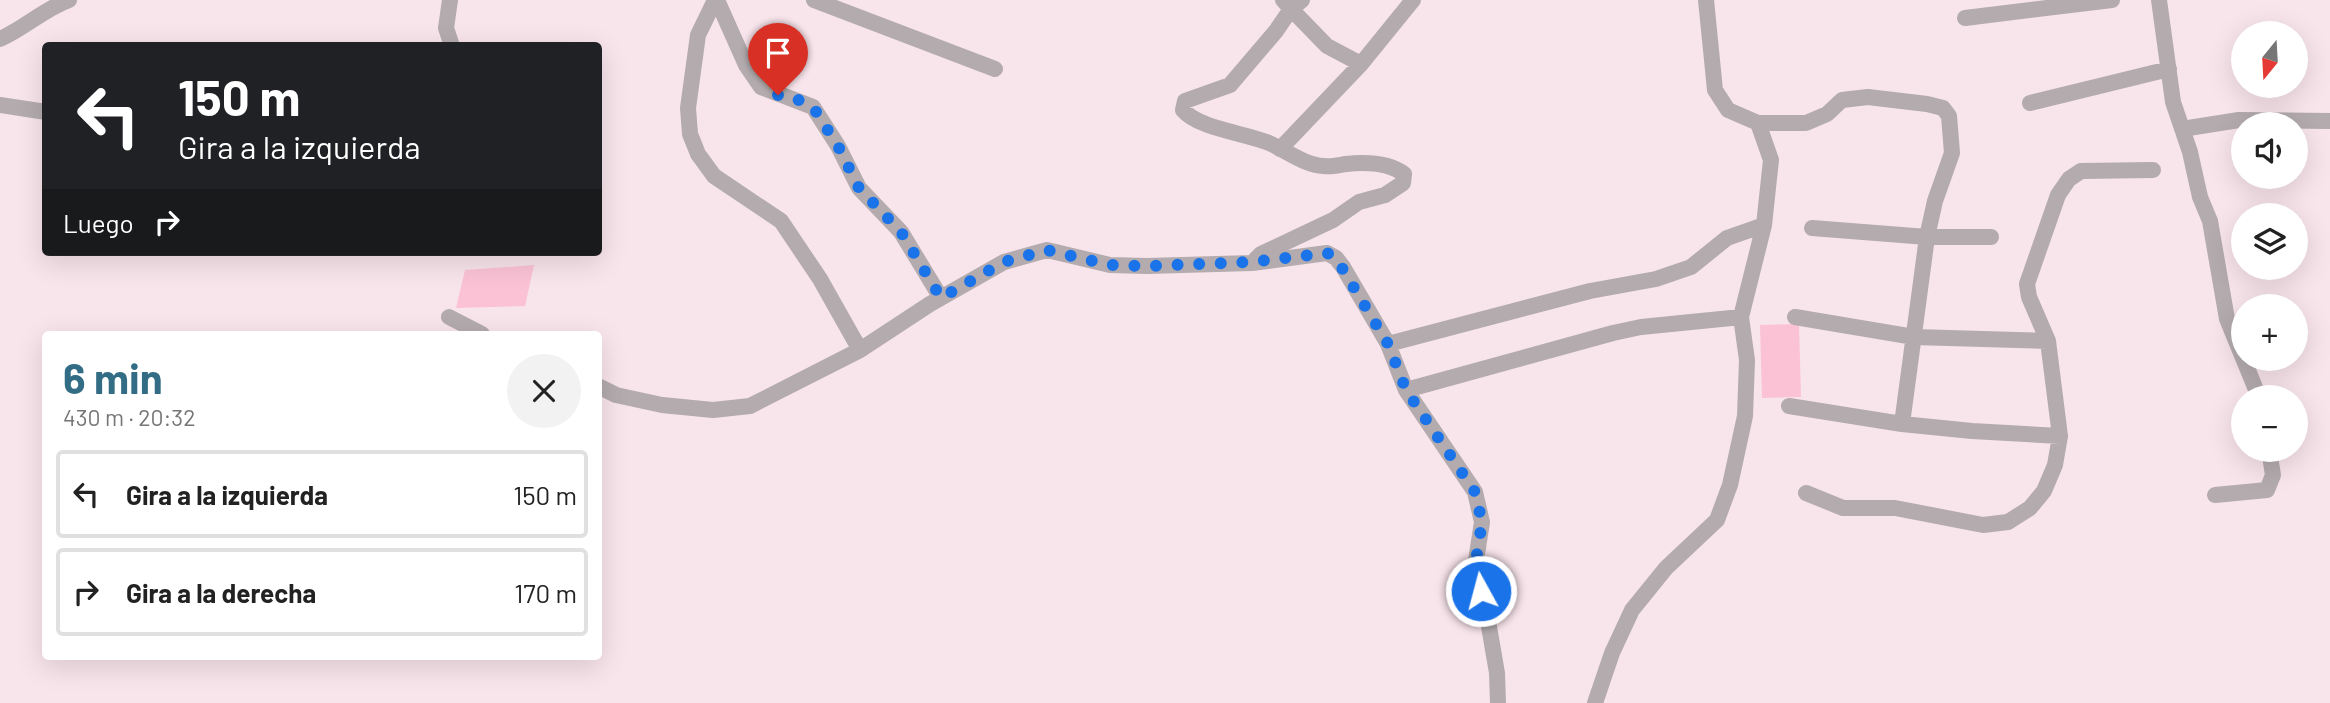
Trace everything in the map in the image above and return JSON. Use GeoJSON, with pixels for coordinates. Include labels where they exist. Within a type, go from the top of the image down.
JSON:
{"type":"FeatureCollection","features":[{"type":"Feature","properties":{"kind":"street"},"geometry":{"type":"LineString","coordinates":[[0,39],[19,30],[52,6],[69,0]]}},
{"type":"Feature","properties":{"kind":"street"},"geometry":{"type":"LineString","coordinates":[[450,0],[446,28],[451,42]]}},
{"type":"Feature","properties":{"kind":"street"},"geometry":{"type":"LineString","coordinates":[[716,0],[746,65],[761,87],[813,107],[838,146],[859,188],[901,232],[941,298]]}},
{"type":"Feature","properties":{"kind":"street"},"geometry":{"type":"LineString","coordinates":[[716,0],[698,35],[688,108],[690,134],[698,155],[714,176],[780,221],[820,279],[860,350]]}},
{"type":"Feature","properties":{"kind":"street"},"geometry":{"type":"LineString","coordinates":[[814,0],[995,69]]}},
{"type":"Feature","properties":{"kind":"street"},"geometry":{"type":"LineString","coordinates":[[1280,149],[1361,64],[1413,0]]}},
{"type":"Feature","properties":{"kind":"street"},"geometry":{"type":"LineString","coordinates":[[1706,0],[1715,90],[1728,110],[1758,123],[1806,123],[1827,114],[1842,100],[1868,97],[1943,108],[1949,116],[1952,153],[1935,201],[1927,237],[1902,424]]}},
{"type":"Feature","properties":{"kind":"street"},"geometry":{"type":"LineString","coordinates":[[1965,18],[2112,0]]}},
{"type":"Feature","properties":{"kind":"street"},"geometry":{"type":"LineString","coordinates":[[2159,0],[2173,102],[2190,152],[2200,197],[2210,221],[2227,319],[2254,385]]}},
{"type":"Feature","properties":{"kind":"street"},"geometry":{"type":"LineString","coordinates":[[1252,262],[1261,254],[1333,220],[1359,202],[1385,195],[1403,183],[1404,174],[1380,164],[1324,166],[1299,159],[1268,142],[1187,116],[1183,110],[1185,102],[1230,85],[1276,31],[1292,3],[1327,46],[1361,64]]}},
{"type":"Feature","properties":{"kind":"street"},"geometry":{"type":"LineString","coordinates":[[2030,103],[2169,69]]}},
{"type":"Feature","properties":{"kind":"street"},"geometry":{"type":"LineString","coordinates":[[0,105],[42,111]]}},
{"type":"Feature","properties":{"kind":"street"},"geometry":{"type":"LineString","coordinates":[[2182,129],[2239,120],[2330,121]]}},
{"type":"Feature","properties":{"kind":"street"},"geometry":{"type":"LineString","coordinates":[[1595,703],[1612,653],[1632,610],[1667,568],[1717,520],[1730,485],[1745,416],[1747,360],[1741,317],[1764,225],[1771,160],[1758,123]]}},
{"type":"Feature","properties":{"kind":"street"},"geometry":{"type":"LineString","coordinates":[[1806,493],[1843,508],[1895,508],[1983,525],[2008,522],[2030,508],[2044,491],[2055,465],[2060,436],[2048,341],[2029,297],[2027,284],[2058,195],[2068,179],[2081,171],[2153,170]]}},
{"type":"Feature","properties":{"kind":"street"},"geometry":{"type":"LineString","coordinates":[[1388,344],[1590,291],[1656,279],[1691,267],[1727,238],[1764,225]]}},
{"type":"Feature","properties":{"kind":"street"},"geometry":{"type":"LineString","coordinates":[[1812,228],[1927,237],[1991,237]]}},
{"type":"Feature","properties":{"kind":"street"},"geometry":{"type":"LineString","coordinates":[[602,388],[616,395],[662,405],[713,410],[750,406],[860,350],[941,298],[1004,262],[1047,250],[1110,265],[1252,262],[1327,253],[1336,258],[1388,344],[1406,390],[1475,492],[1482,522],[1475,567],[1495,662],[1498,703]]}},
{"type":"Feature","properties":{"kind":"street"},"geometry":{"type":"LineString","coordinates":[[449,317],[476,331]]}},
{"type":"Feature","properties":{"kind":"street"},"geometry":{"type":"LineString","coordinates":[[1406,390],[1632,329],[1741,317]]}},
{"type":"Feature","properties":{"kind":"street"},"geometry":{"type":"LineString","coordinates":[[1795,317],[1914,337],[2048,341]]}},
{"type":"Feature","properties":{"kind":"street"},"geometry":{"type":"LineString","coordinates":[[1789,406],[1902,424],[2060,436]]}},
{"type":"Feature","properties":{"kind":"street"},"geometry":{"type":"LineString","coordinates":[[2215,495],[2267,490],[2273,475],[2271,462]]}},
{"type":"Feature","properties":{"kind":"shaded area"},"geometry":{"type":"Polygon","coordinates":[[[534,265],[525,306],[456,308],[465,270],[534,265]]]}},
{"type":"Feature","properties":{"kind":"shaded area"},"geometry":{"type":"Polygon","coordinates":[[[1799,324],[1801,397],[1762,398],[1760,325],[1799,324]]]}},
{"type":"Feature","properties":{"kind":"route"},"geometry":{"type":"LineString","coordinates":[[778,95],[790,96],[813,107],[838,146],[859,188],[901,232],[941,298],[1004,262],[1047,250],[1110,265],[1252,262],[1327,253],[1336,258],[1388,344],[1406,390],[1475,492],[1482,522],[1475,567],[1481,591]]}}]}
